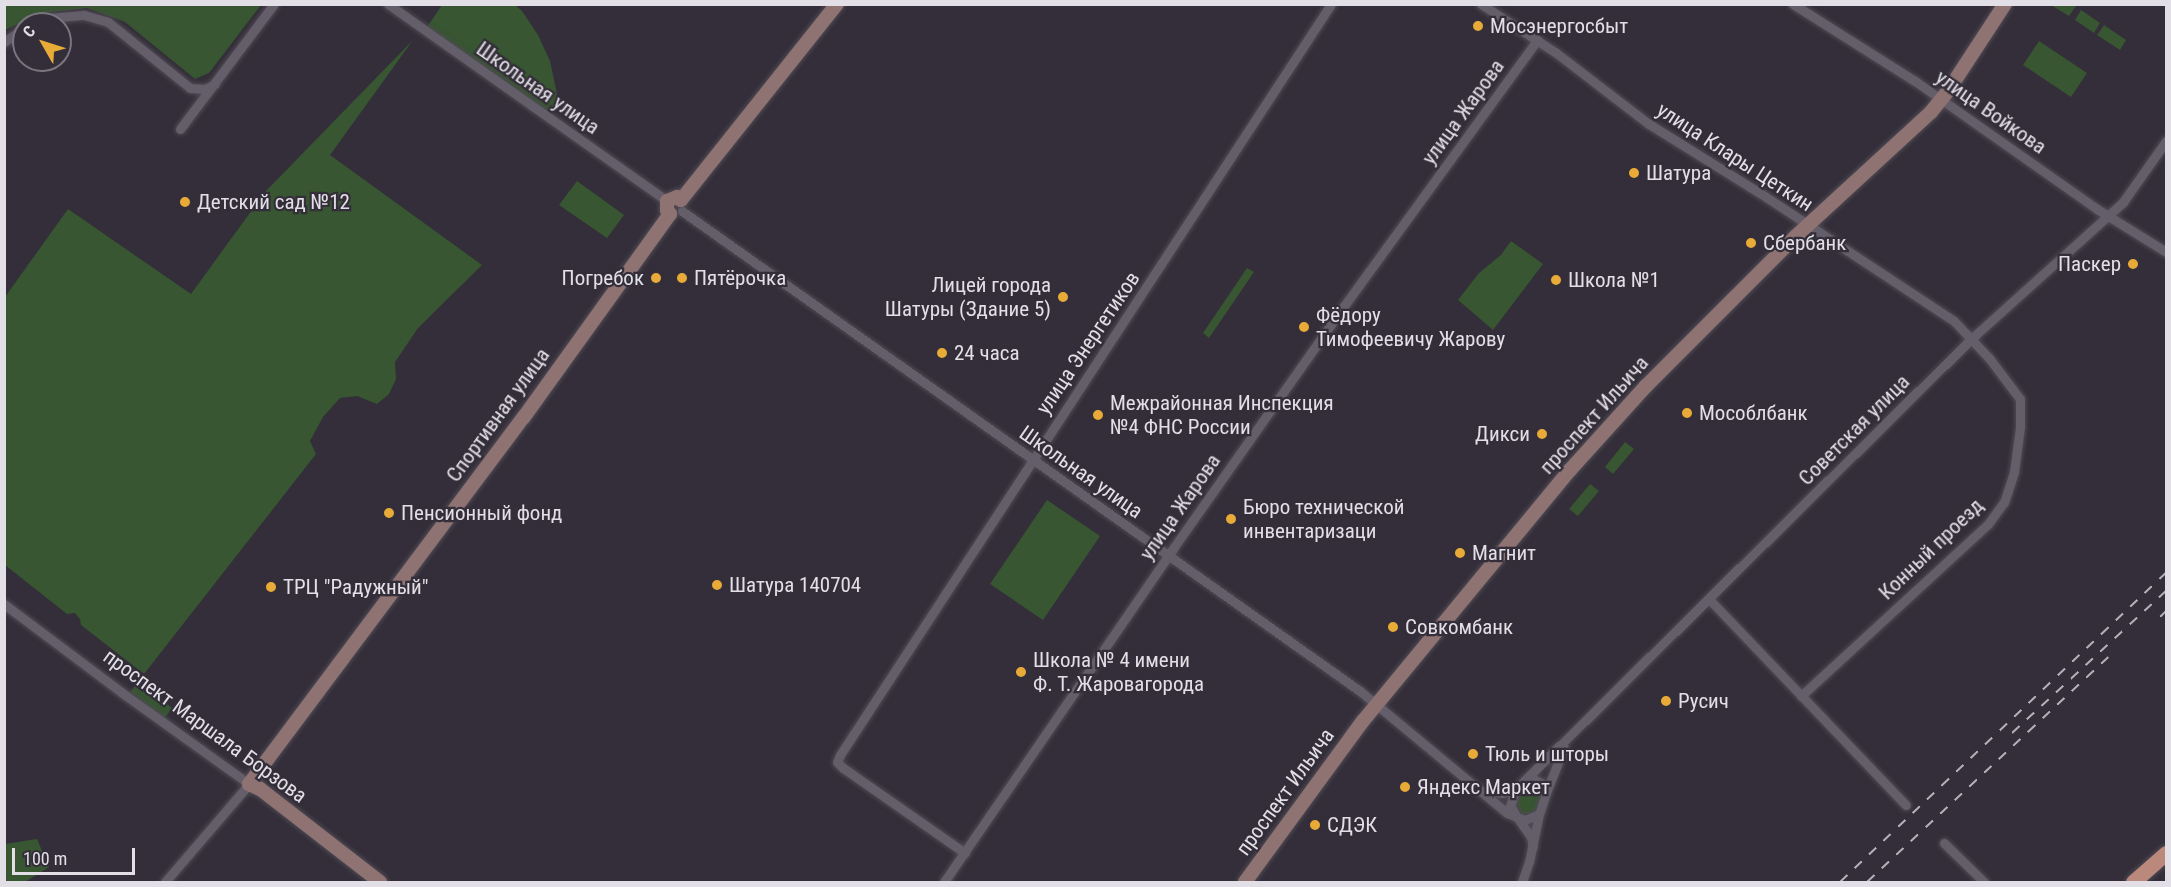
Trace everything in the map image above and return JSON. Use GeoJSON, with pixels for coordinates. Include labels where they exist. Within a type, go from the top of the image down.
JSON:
{"type":"FeatureCollection","features":[{"type":"Feature","properties":{"kind":"main road"},"geometry":{"type":"LineString","coordinates":[[2133,882],[2166,853]]}},
{"type":"Feature","properties":{"kind":"street"},"geometry":{"type":"LineString","coordinates":[[180,129],[274,4]]}},
{"type":"Feature","properties":{"kind":"street","name":"Школьная улица"},"geometry":{"type":"LineString","coordinates":[[388,4],[1032,460],[1169,554],[1377,704],[1507,813],[1517,818]]}},
{"type":"Feature","properties":{"kind":"street","name":"Спортивная улица"},"geometry":{"type":"LineString","coordinates":[[249,784],[517,426],[675,207],[837,4]]}},
{"type":"Feature","properties":{"kind":"street","name":"улица Энергетиков"},"geometry":{"type":"LineString","coordinates":[[965,853],[837,762],[1331,4]]}},
{"type":"Feature","properties":{"kind":"street","name":"улица Клары Цеткин"},"geometry":{"type":"LineString","coordinates":[[1480,4],[1537,40],[1649,124],[1954,321],[1971,339]]}},
{"type":"Feature","properties":{"kind":"street","name":"улица Войкова"},"geometry":{"type":"LineString","coordinates":[[1793,4],[1941,99],[2166,252]]}},
{"type":"Feature","properties":{"kind":"street","name":"проспект Ильича"},"geometry":{"type":"LineString","coordinates":[[1245,882],[1301,802],[1377,704],[1601,435],[1646,386],[1808,225],[1941,99],[2005,4]]}},
{"type":"Feature","properties":{"kind":"street"},"geometry":{"type":"LineString","coordinates":[[72,16],[84,15],[108,22],[190,88],[205,90],[215,84]]}},
{"type":"Feature","properties":{"kind":"street","name":"улица Жарова"},"geometry":{"type":"LineString","coordinates":[[944,882],[1169,554],[1344,306],[1537,40]]}},
{"type":"Feature","properties":{"kind":"street","name":"Советская улица"},"geometry":{"type":"LineString","coordinates":[[1526,780],[1971,339],[2123,202],[2166,141]]}},
{"type":"Feature","properties":{"kind":"street","name":"Конный проезд"},"geometry":{"type":"LineString","coordinates":[[1801,696],[1988,524],[2004,502],[2014,472],[2020,427],[2020,399],[1971,339]]}},
{"type":"Feature","properties":{"kind":"street"},"geometry":{"type":"LineString","coordinates":[[1709,599],[1906,805]]}},
{"type":"Feature","properties":{"kind":"street","name":"проспект Маршала Борзова"},"geometry":{"type":"LineString","coordinates":[[4,604],[121,692],[249,784],[260,789],[380,882]]}},
{"type":"Feature","properties":{"kind":"street","name":"Советская улица"},"geometry":{"type":"LineString","coordinates":[[1546,793],[1565,743]]}},
{"type":"Feature","properties":{"kind":"street"},"geometry":{"type":"LineString","coordinates":[[1522,882],[1533,847],[1539,814],[1546,793],[1541,783],[1526,780],[1516,789],[1510,806],[1531,837],[1533,847]]}},
{"type":"Feature","properties":{"kind":"street"},"geometry":{"type":"LineString","coordinates":[[165,882],[249,784]]}},
{"type":"Feature","properties":{"kind":"street"},"geometry":{"type":"LineString","coordinates":[[1481,790],[1494,793],[1516,789]]}},
{"type":"Feature","properties":{"kind":"street"},"geometry":{"type":"LineString","coordinates":[[1517,818],[1525,820],[1539,814]]}},
{"type":"Feature","properties":{"kind":"street"},"geometry":{"type":"LineString","coordinates":[[1944,843],[1984,882]]}},
{"type":"Feature","properties":{"kind":"green space"},"geometry":{"type":"Polygon","coordinates":[[[5,4],[261,5],[209,73],[195,79],[125,22],[87,8],[52,12],[12,12],[12,27],[5,30],[5,4]]]}},
{"type":"Feature","properties":{"kind":"green space"},"geometry":{"type":"Polygon","coordinates":[[[442,5],[515,5],[522,11],[538,35],[550,61],[557,94],[551,118],[425,30],[442,5]]]}},
{"type":"Feature","properties":{"kind":"green space"},"geometry":{"type":"Polygon","coordinates":[[[2051,5],[2074,5],[2076,6],[2069,16],[2051,5]]]}},
{"type":"Feature","properties":{"kind":"green space"},"geometry":{"type":"Polygon","coordinates":[[[2081,10],[2100,23],[2094,33],[2075,20],[2081,10]]]}},
{"type":"Feature","properties":{"kind":"green space"},"geometry":{"type":"Polygon","coordinates":[[[2104,25],[2126,40],[2120,50],[2097,35],[2104,25]]]}},
{"type":"Feature","properties":{"kind":"green space"},"geometry":{"type":"Polygon","coordinates":[[[413,40],[330,155],[482,265],[418,328],[395,362],[396,379],[389,394],[377,404],[357,396],[340,398],[323,417],[310,441],[316,454],[144,674],[81,625],[75,613],[67,614],[5,565],[5,297],[68,209],[191,294],[265,192],[413,40]]]}},
{"type":"Feature","properties":{"kind":"green space"},"geometry":{"type":"Polygon","coordinates":[[[2039,41],[2087,73],[2071,97],[2023,65],[2039,41]]]}},
{"type":"Feature","properties":{"kind":"green space"},"geometry":{"type":"Polygon","coordinates":[[[577,181],[624,215],[607,238],[559,205],[577,181]]]}},
{"type":"Feature","properties":{"kind":"green space"},"geometry":{"type":"Polygon","coordinates":[[[1511,241],[1543,264],[1493,330],[1458,300],[1479,273],[1501,255],[1511,241]]]}},
{"type":"Feature","properties":{"kind":"green space"},"geometry":{"type":"Polygon","coordinates":[[[1247,268],[1254,272],[1209,338],[1203,333],[1247,268]]]}},
{"type":"Feature","properties":{"kind":"green space"},"geometry":{"type":"Polygon","coordinates":[[[1625,442],[1634,449],[1613,474],[1605,467],[1625,442]]]}},
{"type":"Feature","properties":{"kind":"green space"},"geometry":{"type":"Polygon","coordinates":[[[1590,484],[1599,491],[1578,516],[1569,509],[1590,484]]]}},
{"type":"Feature","properties":{"kind":"green space"},"geometry":{"type":"Polygon","coordinates":[[[1047,500],[1100,536],[1043,620],[990,584],[1047,500]]]}},
{"type":"Feature","properties":{"kind":"green space"},"geometry":{"type":"Polygon","coordinates":[[[138,682],[172,708],[164,719],[130,692],[138,682]]]}},
{"type":"Feature","properties":{"kind":"green space"},"geometry":{"type":"Polygon","coordinates":[[[1530,785],[1536,786],[1541,794],[1536,811],[1524,815],[1514,807],[1514,800],[1530,785]]]}},
{"type":"Feature","properties":{"kind":"green space"},"geometry":{"type":"Polygon","coordinates":[[[37,839],[49,867],[25,882],[5,882],[5,844],[37,839]]]}},
{"type":"Feature","properties":{"kind":"railway"},"geometry":{"type":"LineString","coordinates":[[1840,882],[2166,573]]}},
{"type":"Feature","properties":{"kind":"railway"},"geometry":{"type":"LineString","coordinates":[[2012,733],[2166,591]]}},
{"type":"Feature","properties":{"kind":"railway"},"geometry":{"type":"LineString","coordinates":[[2160,617],[2166,611]]}},
{"type":"Feature","properties":{"kind":"railway"},"geometry":{"type":"LineString","coordinates":[[1867,882],[2108,657]]}},
{"type":"Feature","properties":{"kind":"place","name":"Мосэнергосбыт"},"geometry":{"type":"Point","coordinates":[1478,26]}},
{"type":"Feature","properties":{"kind":"place","name":"Шатура"},"geometry":{"type":"Point","coordinates":[1634,173]}},
{"type":"Feature","properties":{"kind":"place","name":"Детский сад №12"},"geometry":{"type":"Point","coordinates":[185,202]}},
{"type":"Feature","properties":{"kind":"place","name":"Сбербанк"},"geometry":{"type":"Point","coordinates":[1751,243]}},
{"type":"Feature","properties":{"kind":"place","name":"Паскер"},"geometry":{"type":"Point","coordinates":[2133,264]}},
{"type":"Feature","properties":{"kind":"place","name":"Погребок"},"geometry":{"type":"Point","coordinates":[656,278]}},
{"type":"Feature","properties":{"kind":"place","name":"Пятёрочка"},"geometry":{"type":"Point","coordinates":[682,278]}},
{"type":"Feature","properties":{"kind":"place","name":"Школа №1"},"geometry":{"type":"Point","coordinates":[1556,280]}},
{"type":"Feature","properties":{"kind":"place","name":"Лицей города Шатуры (Здание 5)"},"geometry":{"type":"Point","coordinates":[1063,297]}},
{"type":"Feature","properties":{"kind":"place","name":"Фёдору Тимофеевичу Жарову"},"geometry":{"type":"Point","coordinates":[1304,327]}},
{"type":"Feature","properties":{"kind":"place","name":"24 часа"},"geometry":{"type":"Point","coordinates":[942,353]}},
{"type":"Feature","properties":{"kind":"place","name":"Мособлбанк"},"geometry":{"type":"Point","coordinates":[1687,413]}},
{"type":"Feature","properties":{"kind":"place","name":"Межрайонная Инспекция №4 ФНС России"},"geometry":{"type":"Point","coordinates":[1098,415]}},
{"type":"Feature","properties":{"kind":"place","name":"Дикси"},"geometry":{"type":"Point","coordinates":[1542,434]}},
{"type":"Feature","properties":{"kind":"place","name":"Пенсионный фонд"},"geometry":{"type":"Point","coordinates":[389,513]}},
{"type":"Feature","properties":{"kind":"place","name":"Бюро технической инвентаризаци"},"geometry":{"type":"Point","coordinates":[1231,519]}},
{"type":"Feature","properties":{"kind":"place","name":"Магнит"},"geometry":{"type":"Point","coordinates":[1460,553]}},
{"type":"Feature","properties":{"kind":"place","name":"Шатура 140704"},"geometry":{"type":"Point","coordinates":[717,585]}},
{"type":"Feature","properties":{"kind":"place","name":"ТРЦ \"Радужный\""},"geometry":{"type":"Point","coordinates":[271,587]}},
{"type":"Feature","properties":{"kind":"place","name":"Совкомбанк"},"geometry":{"type":"Point","coordinates":[1393,627]}},
{"type":"Feature","properties":{"kind":"place","name":"Школа № 4 имени Ф. Т. Жаровагорода"},"geometry":{"type":"Point","coordinates":[1021,672]}},
{"type":"Feature","properties":{"kind":"place","name":"Русич"},"geometry":{"type":"Point","coordinates":[1666,701]}},
{"type":"Feature","properties":{"kind":"place","name":"Тюль и шторы"},"geometry":{"type":"Point","coordinates":[1473,754]}},
{"type":"Feature","properties":{"kind":"place","name":"Яндекс Маркет"},"geometry":{"type":"Point","coordinates":[1405,787]}},
{"type":"Feature","properties":{"kind":"place","name":"СДЭК"},"geometry":{"type":"Point","coordinates":[1315,825]}}]}
